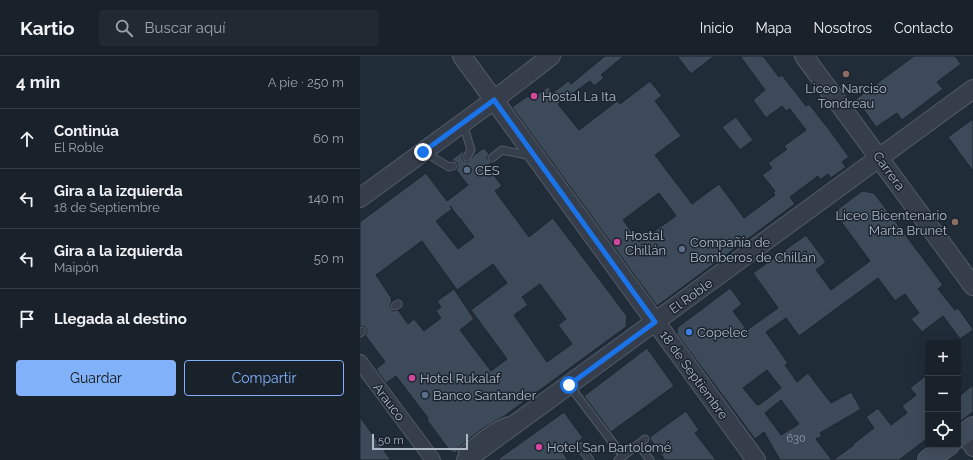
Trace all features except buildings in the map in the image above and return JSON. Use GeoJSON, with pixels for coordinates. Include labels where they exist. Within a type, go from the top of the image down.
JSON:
{"type":"FeatureCollection","features":[{"type":"Feature","properties":{"kind":"main road"},"geometry":{"type":"LineString","coordinates":[[928,460],[963,439]]}},
{"type":"Feature","properties":{"kind":"street","name":"18 de Septiembre"},"geometry":{"type":"LineString","coordinates":[[462,56],[756,460]]}},
{"type":"Feature","properties":{"kind":"street"},"geometry":{"type":"LineString","coordinates":[[360,198],[494,100],[551,56]]}},
{"type":"Feature","properties":{"kind":"street","name":"Carrera"},"geometry":{"type":"LineString","coordinates":[[804,56],[973,286]]}},
{"type":"Feature","properties":{"kind":"street","name":"El Roble"},"geometry":{"type":"LineString","coordinates":[[464,456],[526,416],[569,385],[973,89]]}},
{"type":"Feature","properties":{"kind":"street","name":"Arauco"},"geometry":{"type":"LineString","coordinates":[[360,362],[433,460]]}},
{"type":"Feature","properties":{"kind":"lane"},"geometry":{"type":"LineString","coordinates":[[463,123],[472,150],[467,157]]}},
{"type":"Feature","properties":{"kind":"lane"},"geometry":{"type":"LineString","coordinates":[[492,158],[502,150],[536,157]]}},
{"type":"Feature","properties":{"kind":"lane"},"geometry":{"type":"LineString","coordinates":[[423,152],[449,167],[453,166]]}},
{"type":"Feature","properties":{"kind":"lane"},"geometry":{"type":"LineString","coordinates":[[569,385],[620,458],[645,439]]}},
{"type":"Feature","properties":{"kind":"lane"},"geometry":{"type":"LineString","coordinates":[[638,444],[650,460]]}},
{"type":"Feature","properties":{"kind":"lane"},"geometry":{"type":"LineString","coordinates":[[580,447],[590,460]]}},
{"type":"Feature","properties":{"kind":"place","name":"Liceo Narciso Tondreau"},"geometry":{"type":"Point","coordinates":[846,74]}},
{"type":"Feature","properties":{"kind":"place","name":"Hostal La Ita"},"geometry":{"type":"Point","coordinates":[534,96]}},
{"type":"Feature","properties":{"kind":"place","name":"CES"},"geometry":{"type":"Point","coordinates":[467,170]}},
{"type":"Feature","properties":{"kind":"place","name":"Liceo Bicentenario Marta Brunet"},"geometry":{"type":"Point","coordinates":[955,222]}},
{"type":"Feature","properties":{"kind":"place","name":"Hostal Chillán"},"geometry":{"type":"Point","coordinates":[617,242]}},
{"type":"Feature","properties":{"kind":"place","name":"Compañía de Bomberos de Chillán"},"geometry":{"type":"Point","coordinates":[682,249]}},
{"type":"Feature","properties":{"kind":"place","name":"Copelec"},"geometry":{"type":"Point","coordinates":[689,332]}},
{"type":"Feature","properties":{"kind":"place","name":"Hotel Rukalaf"},"geometry":{"type":"Point","coordinates":[412,378]}},
{"type":"Feature","properties":{"kind":"place","name":"Banco Santander"},"geometry":{"type":"Point","coordinates":[425,395]}},
{"type":"Feature","properties":{"kind":"place","name":"Hotel San Bartolomé"},"geometry":{"type":"Point","coordinates":[539,447]}},
{"type":"Feature","properties":{"kind":"route"},"geometry":{"type":"LineString","coordinates":[[423,152],[494,100],[655,322],[569,385]]}}]}
